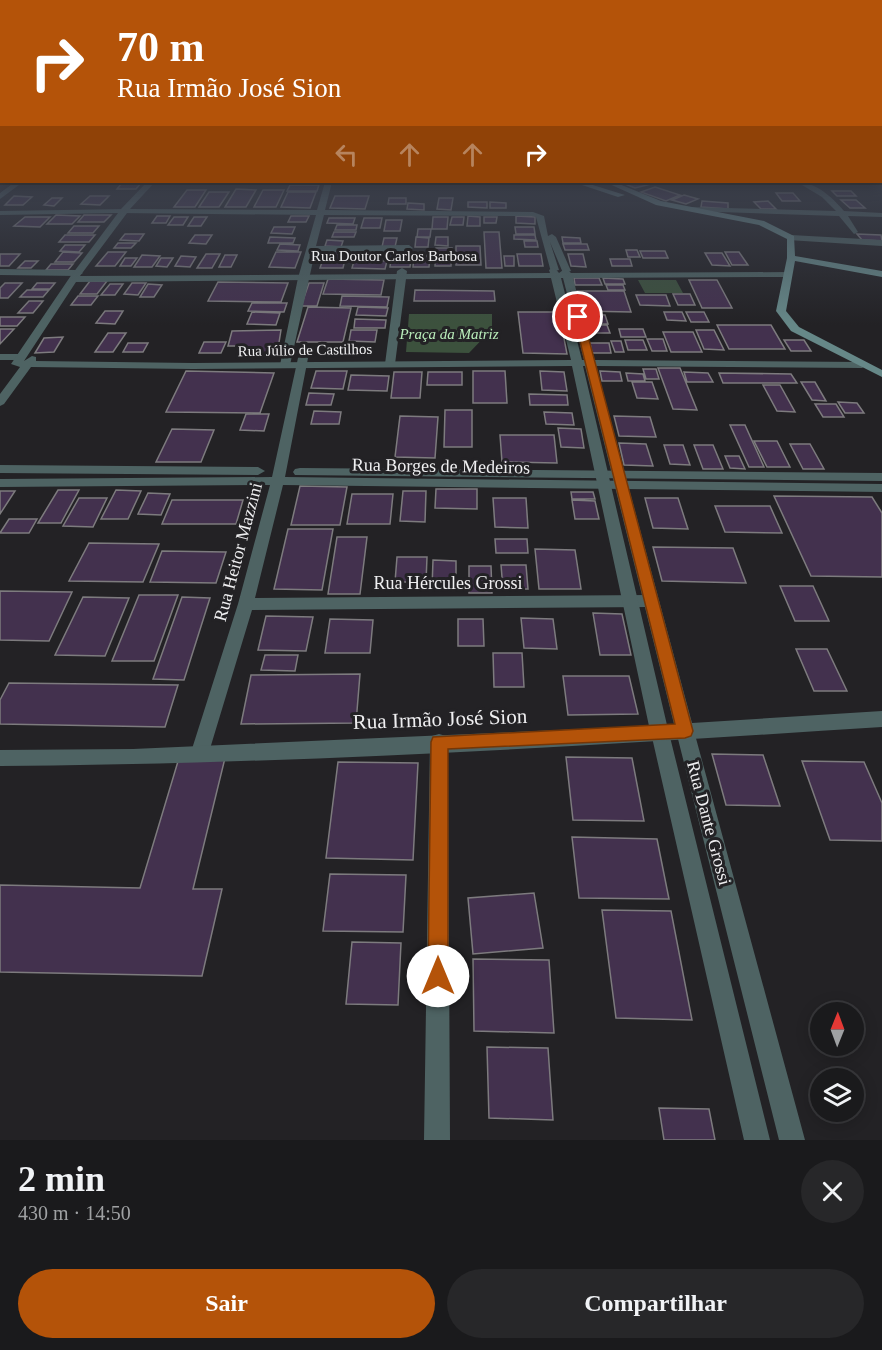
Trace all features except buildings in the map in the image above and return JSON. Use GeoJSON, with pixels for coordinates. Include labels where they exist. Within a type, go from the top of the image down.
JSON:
{"type":"FeatureCollection","features":[{"type":"Feature","properties":{"kind":"main road"},"geometry":{"type":"LineString","coordinates":[[737,218],[761,223],[791,238],[781,311],[786,320],[795,329],[882,374]]}},
{"type":"Feature","properties":{"kind":"main road"},"geometry":{"type":"LineString","coordinates":[[788,267],[882,274]]}},
{"type":"Feature","properties":{"kind":"street"},"geometry":{"type":"LineString","coordinates":[[0,402],[76,276],[119,218]]}},
{"type":"Feature","properties":{"kind":"street"},"geometry":{"type":"LineString","coordinates":[[286,362],[319,218]]}},
{"type":"Feature","properties":{"kind":"street","name":"Rua Dante Grossi"},"geometry":{"type":"LineString","coordinates":[[541,218],[545,232],[544,237],[561,273],[583,360],[620,479],[792,1140]]}},
{"type":"Feature","properties":{"kind":"street"},"geometry":{"type":"LineString","coordinates":[[846,218],[854,232]]}},
{"type":"Feature","properties":{"kind":"street"},"geometry":{"type":"LineString","coordinates":[[791,238],[882,243]]}},
{"type":"Feature","properties":{"kind":"street"},"geometry":{"type":"LineString","coordinates":[[311,249],[409,248]]}},
{"type":"Feature","properties":{"kind":"street","name":"Rua Doutor Carlos Barbosa"},"geometry":{"type":"LineString","coordinates":[[1,275],[667,273],[788,267]]}},
{"type":"Feature","properties":{"kind":"street"},"geometry":{"type":"LineString","coordinates":[[391,361],[401,274]]}},
{"type":"Feature","properties":{"kind":"street","name":"Rua Júlio de Castilhos"},"geometry":{"type":"LineString","coordinates":[[0,357],[25,360],[286,362],[583,360],[862,365]]}},
{"type":"Feature","properties":{"kind":"street","name":"Rua Júlio de Castilhos"},"geometry":{"type":"LineString","coordinates":[[707,362],[849,358]]}},
{"type":"Feature","properties":{"kind":"street","name":"Rua Júlio de Castilhos"},"geometry":{"type":"LineString","coordinates":[[0,364],[25,360]]}},
{"type":"Feature","properties":{"kind":"street","name":"Rua Dante Grossi"},"geometry":{"type":"LineString","coordinates":[[583,360],[603,479],[630,601],[757,1140]]}},
{"type":"Feature","properties":{"kind":"street","name":"Rua Heitor Mazzini"},"geometry":{"type":"LineString","coordinates":[[200,752],[246,604],[278,476],[302,362]]}},
{"type":"Feature","properties":{"kind":"street","name":"Rua Borges de Medeiros"},"geometry":{"type":"LineString","coordinates":[[0,469],[278,476],[845,482],[882,488]]}},
{"type":"Feature","properties":{"kind":"street","name":"Rua Borges de Medeiros"},"geometry":{"type":"LineString","coordinates":[[0,483],[278,476]]}},
{"type":"Feature","properties":{"kind":"street","name":"Rua Borges de Medeiros"},"geometry":{"type":"LineString","coordinates":[[845,482],[882,477]]}},
{"type":"Feature","properties":{"kind":"street","name":"Rua Hércules Grossi"},"geometry":{"type":"LineString","coordinates":[[246,604],[650,601]]}},
{"type":"Feature","properties":{"kind":"street","name":"Rua Irmão José Sion"},"geometry":{"type":"LineString","coordinates":[[0,758],[133,757],[200,752],[660,734],[881,720]]}},
{"type":"Feature","properties":{"kind":"street"},"geometry":{"type":"LineString","coordinates":[[437,1140],[439,742]]}},
{"type":"Feature","properties":{"kind":"green space"},"geometry":{"type":"Polygon","coordinates":[[[638,280],[676,280],[683,293],[645,293],[638,280]]]}},
{"type":"Feature","properties":{"kind":"green space","name":"Praça da Matriz"},"geometry":{"type":"Polygon","coordinates":[[[409,314],[492,314],[492,329],[469,353],[406,352],[409,314]]]}},
{"type":"Feature","properties":{"kind":"route"},"geometry":{"type":"LineString","coordinates":[[438,976],[439,742],[660,734],[685,731],[578,317]]}}]}
